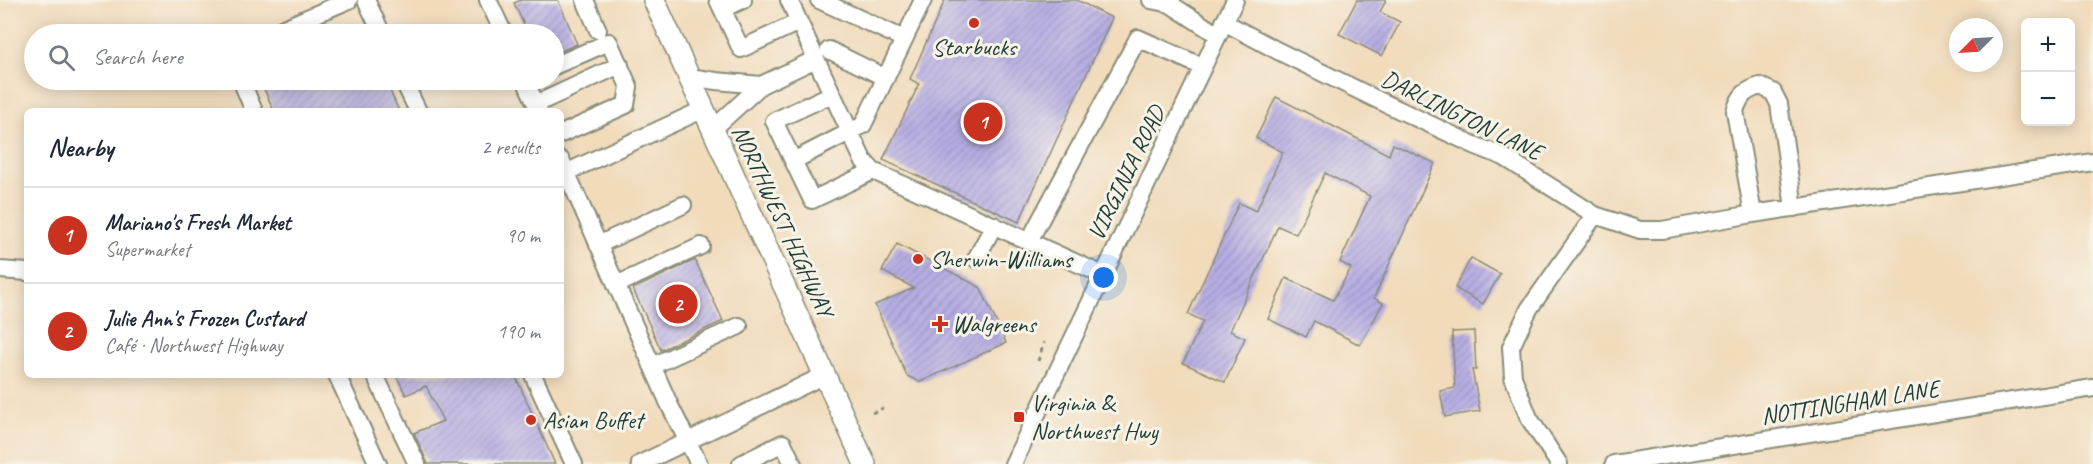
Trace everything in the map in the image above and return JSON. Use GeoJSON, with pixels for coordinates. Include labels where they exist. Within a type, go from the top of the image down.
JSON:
{"type":"FeatureCollection","features":[{"type":"Feature","properties":{"kind":"main road","name":"NORTHWEST HIGHWAY"},"geometry":{"type":"LineString","coordinates":[[654,0],[865,464]]}},
{"type":"Feature","properties":{"kind":"street"},"geometry":{"type":"LineString","coordinates":[[293,24],[349,0]]}},
{"type":"Feature","properties":{"kind":"street"},"geometry":{"type":"LineString","coordinates":[[366,0],[377,24]]}},
{"type":"Feature","properties":{"kind":"street"},"geometry":{"type":"LineString","coordinates":[[585,0],[598,30]]}},
{"type":"Feature","properties":{"kind":"street"},"geometry":{"type":"LineString","coordinates":[[742,0],[720,5],[741,49],[799,22]]}},
{"type":"Feature","properties":{"kind":"street"},"geometry":{"type":"LineString","coordinates":[[789,0],[799,22],[822,55],[832,94],[863,160],[873,171],[1103,275]]}},
{"type":"Feature","properties":{"kind":"street"},"geometry":{"type":"LineString","coordinates":[[819,0],[904,39]]}},
{"type":"Feature","properties":{"kind":"street"},"geometry":{"type":"LineString","coordinates":[[793,161],[863,125],[923,0]]}},
{"type":"Feature","properties":{"kind":"street"},"geometry":{"type":"LineString","coordinates":[[1151,0],[1171,2]]}},
{"type":"Feature","properties":{"kind":"street","name":"VIRGINIA ROAD"},"geometry":{"type":"LineString","coordinates":[[1013,464],[1235,0]]}},
{"type":"Feature","properties":{"kind":"street"},"geometry":{"type":"LineString","coordinates":[[493,2],[501,24]]}},
{"type":"Feature","properties":{"kind":"street","name":"DARLINGTON LANE"},"geometry":{"type":"LineString","coordinates":[[1171,2],[1221,28],[1504,158],[1595,215],[1640,230],[1662,230],[2093,162]]}},
{"type":"Feature","properties":{"kind":"street"},"geometry":{"type":"LineString","coordinates":[[1029,241],[1138,38],[1203,67]]}},
{"type":"Feature","properties":{"kind":"street"},"geometry":{"type":"LineString","coordinates":[[564,62],[609,42],[629,87],[626,105],[564,133]]}},
{"type":"Feature","properties":{"kind":"street"},"geometry":{"type":"LineString","coordinates":[[564,169],[709,119],[761,85],[822,55],[886,78]]}},
{"type":"Feature","properties":{"kind":"street"},"geometry":{"type":"LineString","coordinates":[[530,90],[538,108],[620,65]]}},
{"type":"Feature","properties":{"kind":"street"},"geometry":{"type":"LineString","coordinates":[[689,77],[761,85]]}},
{"type":"Feature","properties":{"kind":"street"},"geometry":{"type":"LineString","coordinates":[[1753,214],[1735,111],[1739,97],[1760,86],[1773,92],[1779,104],[1794,208]]}},
{"type":"Feature","properties":{"kind":"street"},"geometry":{"type":"LineString","coordinates":[[245,90],[253,108]]}},
{"type":"Feature","properties":{"kind":"street"},"geometry":{"type":"LineString","coordinates":[[408,90],[417,108]]}},
{"type":"Feature","properties":{"kind":"street"},"geometry":{"type":"LineString","coordinates":[[832,94],[774,121],[812,200],[873,171]]}},
{"type":"Feature","properties":{"kind":"street"},"geometry":{"type":"LineString","coordinates":[[564,171],[699,464]]}},
{"type":"Feature","properties":{"kind":"street"},"geometry":{"type":"LineString","coordinates":[[598,245],[683,205]]}},
{"type":"Feature","properties":{"kind":"street"},"geometry":{"type":"LineString","coordinates":[[1560,464],[1529,418],[1513,377],[1511,347],[1529,309],[1595,215]]}},
{"type":"Feature","properties":{"kind":"street"},"geometry":{"type":"LineString","coordinates":[[976,259],[994,225]]}},
{"type":"Feature","properties":{"kind":"street"},"geometry":{"type":"LineString","coordinates":[[615,285],[701,246]]}},
{"type":"Feature","properties":{"kind":"street"},"geometry":{"type":"LineString","coordinates":[[0,270],[24,272]]}},
{"type":"Feature","properties":{"kind":"street"},"geometry":{"type":"LineString","coordinates":[[652,366],[739,326]]}},
{"type":"Feature","properties":{"kind":"street"},"geometry":{"type":"LineString","coordinates":[[640,464],[825,375]]}},
{"type":"Feature","properties":{"kind":"street"},"geometry":{"type":"LineString","coordinates":[[338,378],[378,464]]}},
{"type":"Feature","properties":{"kind":"street"},"geometry":{"type":"LineString","coordinates":[[376,378],[417,464]]}},
{"type":"Feature","properties":{"kind":"street"},"geometry":{"type":"LineString","coordinates":[[534,378],[574,464]]}},
{"type":"Feature","properties":{"kind":"street","name":"NOTTINGHAM LANE"},"geometry":{"type":"LineString","coordinates":[[1614,464],[2093,388]]}},
{"type":"Feature","properties":{"kind":"street"},"geometry":{"type":"LineString","coordinates":[[741,464],[783,443],[793,464]]}},
{"type":"Feature","properties":{"kind":"path"},"geometry":{"type":"LineString","coordinates":[[1038,361],[1044,342]]}},
{"type":"Feature","properties":{"kind":"path"},"geometry":{"type":"LineString","coordinates":[[872,413],[883,408]]}},
{"type":"Feature","properties":{"kind":"building"},"geometry":{"type":"Polygon","coordinates":[[[521,0],[558,0],[577,44],[564,50],[564,24],[523,24],[514,3],[521,0]]]}},
{"type":"Feature","properties":{"kind":"building"},"geometry":{"type":"Polygon","coordinates":[[[945,0],[1077,0],[1112,18],[1019,222],[883,160],[919,84],[910,79],[945,0]]]}},
{"type":"Feature","properties":{"kind":"building"},"geometry":{"type":"Polygon","coordinates":[[[1357,0],[1386,0],[1380,12],[1400,22],[1382,56],[1339,34],[1357,0]]]}},
{"type":"Feature","properties":{"kind":"building"},"geometry":{"type":"Polygon","coordinates":[[[265,90],[390,90],[398,108],[273,108],[265,90]]]}},
{"type":"Feature","properties":{"kind":"building"},"geometry":{"type":"Polygon","coordinates":[[[1276,97],[1389,155],[1393,144],[1435,163],[1374,298],[1383,303],[1360,345],[1314,321],[1306,337],[1268,319],[1286,278],[1333,300],[1351,268],[1340,262],[1370,196],[1325,173],[1296,234],[1278,226],[1230,331],[1245,338],[1225,382],[1183,363],[1203,321],[1188,314],[1239,203],[1256,211],[1283,152],[1256,138],[1276,97]]]}},
{"type":"Feature","properties":{"kind":"building","name":"Walgreens"},"geometry":{"type":"Polygon","coordinates":[[[897,244],[980,287],[1006,343],[920,382],[907,376],[875,305],[914,288],[882,271],[897,244]]]}},
{"type":"Feature","properties":{"kind":"building"},"geometry":{"type":"Polygon","coordinates":[[[1471,258],[1500,274],[1483,304],[1455,288],[1471,258]]]}},
{"type":"Feature","properties":{"kind":"building"},"geometry":{"type":"Polygon","coordinates":[[[695,260],[723,321],[661,350],[633,289],[695,260]]]}},
{"type":"Feature","properties":{"kind":"building"},"geometry":{"type":"Polygon","coordinates":[[[1474,331],[1476,370],[1472,370],[1480,411],[1445,417],[1440,391],[1455,388],[1452,332],[1474,331]]]}},
{"type":"Feature","properties":{"kind":"building"},"geometry":{"type":"Polygon","coordinates":[[[398,378],[516,378],[555,464],[428,464],[414,433],[443,421],[426,386],[406,395],[398,378]]]}},
{"type":"Feature","properties":{"kind":"place","name":"Starbucks"},"geometry":{"type":"Point","coordinates":[974,23]}},
{"type":"Feature","properties":{"kind":"place","name":"Mariano's Fresh Market"},"geometry":{"type":"Point","coordinates":[983,122]}},
{"type":"Feature","properties":{"kind":"place","name":"Sherwin-Williams"},"geometry":{"type":"Point","coordinates":[918,259]}},
{"type":"Feature","properties":{"kind":"place","name":"Julie Ann's Frozen Custard"},"geometry":{"type":"Point","coordinates":[678,304]}},
{"type":"Feature","properties":{"kind":"place","name":"Walgreens"},"geometry":{"type":"Point","coordinates":[940,324]}},
{"type":"Feature","properties":{"kind":"place","name":"Virginia & Northwest Hwy"},"geometry":{"type":"Point","coordinates":[1019,417]}},
{"type":"Feature","properties":{"kind":"place","name":"Asian Buffet"},"geometry":{"type":"Point","coordinates":[531,420]}}]}
